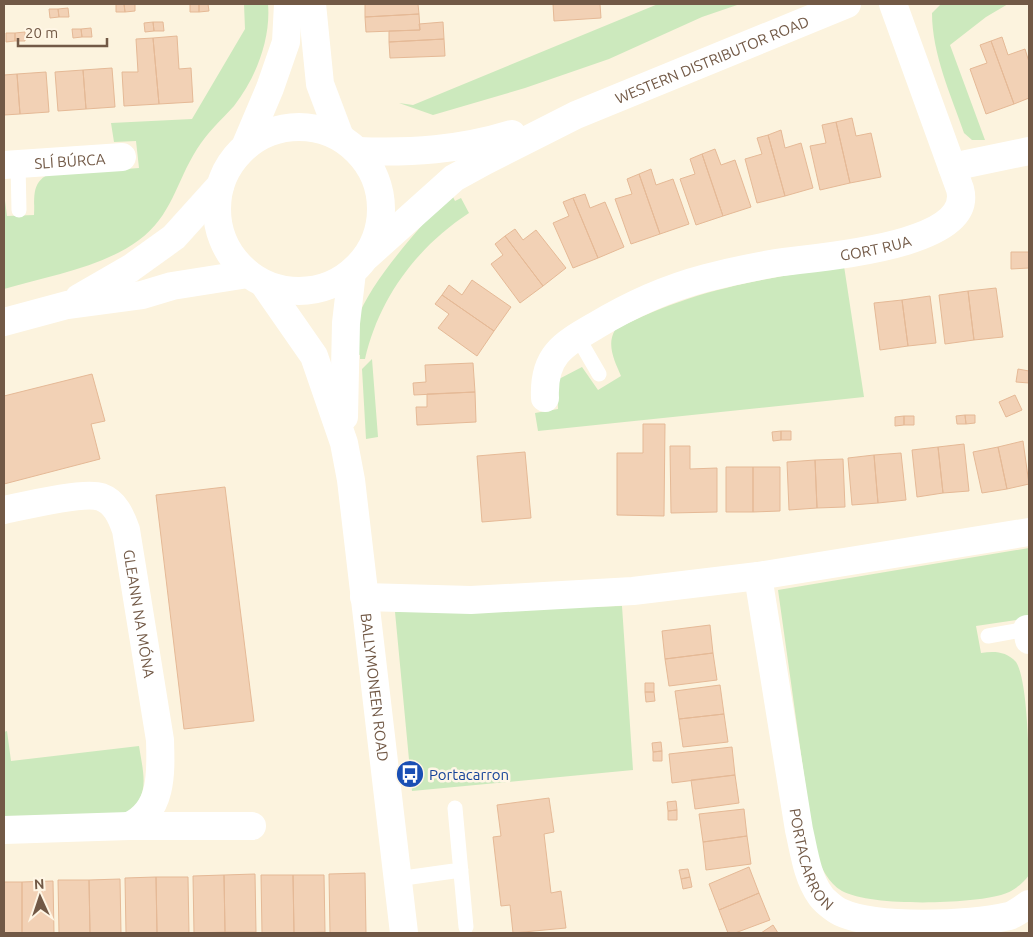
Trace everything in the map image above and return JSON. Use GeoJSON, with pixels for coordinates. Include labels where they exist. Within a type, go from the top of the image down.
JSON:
{"type":"FeatureCollection","features":[{"type":"Feature","properties":{"kind":"street"},"geometry":{"type":"LineString","coordinates":[[245,147],[270,88],[286,42],[288,4]]}},
{"type":"Feature","properties":{"kind":"street"},"geometry":{"type":"LineString","coordinates":[[4,322],[67,305],[142,295],[172,286],[256,279],[292,291],[312,290],[339,281],[360,264],[374,243],[380,221],[381,202],[376,180],[369,165],[349,144],[320,84],[312,4]]}},
{"type":"Feature","properties":{"kind":"street","name":"WESTERN DISTRIBUTOR ROAD"},"geometry":{"type":"LineString","coordinates":[[360,264],[454,178],[576,115],[847,4]]}},
{"type":"Feature","properties":{"kind":"street","name":"GORT RUA"},"geometry":{"type":"LineString","coordinates":[[546,398],[544,382],[550,360],[577,336],[639,303],[704,278],[756,267],[877,249],[922,236],[946,223],[960,207],[962,198],[892,4]]}},
{"type":"Feature","properties":{"kind":"street","name":"WESTERN DISTRIBUTOR ROAD"},"geometry":{"type":"LineString","coordinates":[[349,144],[406,153],[444,150],[482,143],[576,115]]}},
{"type":"Feature","properties":{"kind":"street"},"geometry":{"type":"LineString","coordinates":[[256,279],[228,252],[220,232],[216,204],[220,186],[231,162],[245,147],[261,135],[284,128],[313,128],[349,144]]}},
{"type":"Feature","properties":{"kind":"street"},"geometry":{"type":"LineString","coordinates":[[952,168],[1029,151]]}},
{"type":"Feature","properties":{"kind":"street","name":"SLÍ BÚRCA"},"geometry":{"type":"LineString","coordinates":[[11,164],[122,156]]}},
{"type":"Feature","properties":{"kind":"street"},"geometry":{"type":"LineString","coordinates":[[67,305],[131,268],[174,238],[220,186]]}},
{"type":"Feature","properties":{"kind":"street","name":"BALLYMONEEN ROAD"},"geometry":{"type":"LineString","coordinates":[[344,443],[344,351],[360,264]]}},
{"type":"Feature","properties":{"kind":"street","name":"BALLYMONEEN ROAD"},"geometry":{"type":"LineString","coordinates":[[256,279],[310,346],[344,443],[351,480],[404,933]]}},
{"type":"Feature","properties":{"kind":"street","name":"GLEANN NA MÓNA"},"geometry":{"type":"LineString","coordinates":[[4,510],[92,494],[109,502],[121,517],[126,530],[160,740],[161,769],[158,791],[149,811],[141,821],[129,826]]}},
{"type":"Feature","properties":{"kind":"street"},"geometry":{"type":"LineString","coordinates":[[364,598],[498,599],[633,591],[758,576],[1029,532]]}},
{"type":"Feature","properties":{"kind":"street","name":"PORTACARRON"},"geometry":{"type":"LineString","coordinates":[[758,576],[800,830],[808,870],[820,896],[839,912],[876,921],[901,922],[975,920],[1012,915],[1029,904]]}},
{"type":"Feature","properties":{"kind":"street"},"geometry":{"type":"LineString","coordinates":[[4,830],[129,826],[252,826]]}},
{"type":"Feature","properties":{"kind":"lane","name":"SLÍ BÚRCA"},"geometry":{"type":"LineString","coordinates":[[11,164],[19,210]]}},
{"type":"Feature","properties":{"kind":"lane"},"geometry":{"type":"LineString","coordinates":[[577,336],[598,374]]}},
{"type":"Feature","properties":{"kind":"lane"},"geometry":{"type":"LineString","coordinates":[[988,636],[1028,634]]}},
{"type":"Feature","properties":{"kind":"lane"},"geometry":{"type":"LineString","coordinates":[[455,808],[466,926]]}},
{"type":"Feature","properties":{"kind":"lane"},"geometry":{"type":"LineString","coordinates":[[398,879],[461,870]]}},
{"type":"Feature","properties":{"kind":"green space"},"geometry":{"type":"Polygon","coordinates":[[[244,4],[268,4],[267,31],[255,71],[234,106],[197,149],[166,209],[150,231],[124,250],[108,258],[74,270],[4,289],[4,193],[7,216],[34,215],[36,187],[47,175],[139,168],[136,141],[114,142],[111,123],[192,119],[245,29],[244,4]]]}},
{"type":"Feature","properties":{"kind":"green space"},"geometry":{"type":"Polygon","coordinates":[[[658,4],[740,4],[702,17],[609,59],[525,88],[433,115],[399,103],[413,105],[658,4]]]}},
{"type":"Feature","properties":{"kind":"green space"},"geometry":{"type":"Polygon","coordinates":[[[941,4],[1008,4],[986,17],[950,45],[985,140],[972,140],[964,133],[943,74],[935,44],[932,13],[941,4]]]}},
{"type":"Feature","properties":{"kind":"green space"},"geometry":{"type":"Polygon","coordinates":[[[451,193],[455,201],[461,198],[469,213],[433,242],[403,276],[390,295],[380,315],[365,359],[360,359],[360,355],[352,354],[353,337],[357,320],[373,288],[398,254],[451,193]]]}},
{"type":"Feature","properties":{"kind":"green space"},"geometry":{"type":"Polygon","coordinates":[[[844,266],[864,397],[538,431],[535,413],[558,409],[557,380],[582,367],[598,390],[621,376],[611,347],[612,336],[615,330],[671,305],[726,288],[755,281],[844,266]]]}},
{"type":"Feature","properties":{"kind":"green space"},"geometry":{"type":"Polygon","coordinates":[[[372,359],[378,437],[366,439],[362,369],[372,359]]]}},
{"type":"Feature","properties":{"kind":"green space"},"geometry":{"type":"Polygon","coordinates":[[[1029,548],[1029,618],[976,626],[981,653],[995,652],[1012,658],[1016,662],[1021,677],[1028,731],[1029,875],[1024,882],[1005,894],[945,902],[875,900],[842,891],[829,879],[815,854],[778,590],[1029,548]]]}},
{"type":"Feature","properties":{"kind":"green space"},"geometry":{"type":"Polygon","coordinates":[[[622,606],[633,770],[412,791],[395,612],[622,606]]]}},
{"type":"Feature","properties":{"kind":"green space"},"geometry":{"type":"Polygon","coordinates":[[[7,731],[11,761],[139,746],[144,784],[139,801],[124,815],[4,820],[4,732],[7,731]]]}},
{"type":"Feature","properties":{"kind":"building"},"geometry":{"type":"Polygon","coordinates":[[[116,4],[124,4],[125,12],[116,12],[116,4]]]}},
{"type":"Feature","properties":{"kind":"building"},"geometry":{"type":"Polygon","coordinates":[[[124,4],[135,4],[135,11],[125,12],[124,4]]]}},
{"type":"Feature","properties":{"kind":"building"},"geometry":{"type":"Polygon","coordinates":[[[190,4],[199,4],[199,12],[190,12],[190,4]]]}},
{"type":"Feature","properties":{"kind":"building"},"geometry":{"type":"Polygon","coordinates":[[[199,4],[208,4],[209,11],[199,12],[199,4]]]}},
{"type":"Feature","properties":{"kind":"building"},"geometry":{"type":"Polygon","coordinates":[[[365,4],[418,4],[419,14],[365,17],[365,4]]]}},
{"type":"Feature","properties":{"kind":"building"},"geometry":{"type":"Polygon","coordinates":[[[553,4],[600,4],[601,18],[554,21],[553,4]]]}},
{"type":"Feature","properties":{"kind":"building"},"geometry":{"type":"Polygon","coordinates":[[[68,8],[69,17],[59,17],[58,9],[68,8]]]}},
{"type":"Feature","properties":{"kind":"building"},"geometry":{"type":"Polygon","coordinates":[[[49,9],[58,9],[59,17],[50,18],[49,9]]]}},
{"type":"Feature","properties":{"kind":"building"},"geometry":{"type":"Polygon","coordinates":[[[419,14],[420,30],[366,32],[365,17],[419,14]]]}},
{"type":"Feature","properties":{"kind":"building"},"geometry":{"type":"Polygon","coordinates":[[[153,22],[163,22],[164,31],[154,31],[153,22]]]}},
{"type":"Feature","properties":{"kind":"building"},"geometry":{"type":"Polygon","coordinates":[[[153,22],[154,31],[145,32],[144,23],[153,22]]]}},
{"type":"Feature","properties":{"kind":"building"},"geometry":{"type":"Polygon","coordinates":[[[443,22],[444,39],[389,42],[389,31],[420,30],[419,24],[443,22]]]}},
{"type":"Feature","properties":{"kind":"building"},"geometry":{"type":"Polygon","coordinates":[[[91,28],[92,37],[82,37],[81,29],[91,28]]]}},
{"type":"Feature","properties":{"kind":"building"},"geometry":{"type":"Polygon","coordinates":[[[72,29],[81,29],[82,37],[73,38],[72,29]]]}},
{"type":"Feature","properties":{"kind":"building"},"geometry":{"type":"Polygon","coordinates":[[[25,32],[25,41],[15,41],[15,33],[25,32]]]}},
{"type":"Feature","properties":{"kind":"building"},"geometry":{"type":"Polygon","coordinates":[[[6,33],[15,33],[15,41],[6,42],[6,33]]]}},
{"type":"Feature","properties":{"kind":"building"},"geometry":{"type":"Polygon","coordinates":[[[177,36],[179,69],[191,68],[193,102],[159,104],[153,38],[177,36]]]}},
{"type":"Feature","properties":{"kind":"building"},"geometry":{"type":"Polygon","coordinates":[[[1002,37],[1008,55],[1025,49],[1029,62],[1029,98],[1014,104],[991,41],[1002,37]]]}},
{"type":"Feature","properties":{"kind":"building"},"geometry":{"type":"Polygon","coordinates":[[[153,38],[159,104],[124,106],[122,72],[138,72],[136,39],[153,38]]]}},
{"type":"Feature","properties":{"kind":"building"},"geometry":{"type":"Polygon","coordinates":[[[444,39],[445,56],[390,58],[389,42],[444,39]]]}},
{"type":"Feature","properties":{"kind":"building"},"geometry":{"type":"Polygon","coordinates":[[[991,41],[1014,104],[986,114],[970,69],[987,63],[980,45],[991,41]]]}},
{"type":"Feature","properties":{"kind":"building"},"geometry":{"type":"Polygon","coordinates":[[[112,68],[115,107],[86,109],[83,70],[112,68]]]}},
{"type":"Feature","properties":{"kind":"building"},"geometry":{"type":"Polygon","coordinates":[[[83,70],[86,109],[58,111],[55,72],[83,70]]]}},
{"type":"Feature","properties":{"kind":"building"},"geometry":{"type":"Polygon","coordinates":[[[46,72],[49,112],[20,114],[17,74],[46,72]]]}},
{"type":"Feature","properties":{"kind":"building"},"geometry":{"type":"Polygon","coordinates":[[[17,74],[20,114],[4,115],[4,75],[17,74]]]}},
{"type":"Feature","properties":{"kind":"building"},"geometry":{"type":"Polygon","coordinates":[[[852,118],[856,136],[871,133],[881,177],[850,183],[836,122],[852,118]]]}},
{"type":"Feature","properties":{"kind":"building"},"geometry":{"type":"Polygon","coordinates":[[[836,122],[850,183],[820,190],[810,146],[826,143],[822,125],[836,122]]]}},
{"type":"Feature","properties":{"kind":"building"},"geometry":{"type":"Polygon","coordinates":[[[781,130],[785,148],[801,143],[813,188],[785,196],[768,135],[781,130]]]}},
{"type":"Feature","properties":{"kind":"building"},"geometry":{"type":"Polygon","coordinates":[[[768,135],[785,196],[757,203],[745,159],[762,154],[757,138],[768,135]]]}},
{"type":"Feature","properties":{"kind":"building"},"geometry":{"type":"Polygon","coordinates":[[[715,149],[721,165],[735,160],[751,207],[723,216],[702,154],[715,149]]]}},
{"type":"Feature","properties":{"kind":"building"},"geometry":{"type":"Polygon","coordinates":[[[702,154],[723,216],[696,225],[680,179],[695,174],[690,159],[702,154]]]}},
{"type":"Feature","properties":{"kind":"building"},"geometry":{"type":"Polygon","coordinates":[[[651,169],[656,185],[673,179],[689,224],[660,234],[639,174],[651,169]]]}},
{"type":"Feature","properties":{"kind":"building"},"geometry":{"type":"Polygon","coordinates":[[[639,174],[660,234],[631,244],[615,199],[632,194],[627,179],[639,174]]]}},
{"type":"Feature","properties":{"kind":"building"},"geometry":{"type":"Polygon","coordinates":[[[585,194],[590,208],[605,202],[624,247],[598,258],[573,198],[585,194]]]}},
{"type":"Feature","properties":{"kind":"building"},"geometry":{"type":"Polygon","coordinates":[[[573,198],[598,258],[573,268],[553,223],[569,216],[563,202],[573,198]]]}},
{"type":"Feature","properties":{"kind":"building"},"geometry":{"type":"Polygon","coordinates":[[[515,229],[523,240],[536,230],[566,268],[543,286],[505,236],[515,229]]]}},
{"type":"Feature","properties":{"kind":"building"},"geometry":{"type":"Polygon","coordinates":[[[505,236],[543,286],[520,303],[491,264],[503,255],[495,244],[505,236]]]}},
{"type":"Feature","properties":{"kind":"building"},"geometry":{"type":"Polygon","coordinates":[[[1011,252],[1029,252],[1029,268],[1011,269],[1011,252]]]}},
{"type":"Feature","properties":{"kind":"building"},"geometry":{"type":"Polygon","coordinates":[[[472,280],[511,307],[494,331],[442,295],[449,285],[462,295],[472,280]]]}},
{"type":"Feature","properties":{"kind":"building"},"geometry":{"type":"Polygon","coordinates":[[[996,288],[1003,337],[974,340],[968,291],[996,288]]]}},
{"type":"Feature","properties":{"kind":"building"},"geometry":{"type":"Polygon","coordinates":[[[968,291],[974,340],[945,344],[939,295],[968,291]]]}},
{"type":"Feature","properties":{"kind":"building"},"geometry":{"type":"Polygon","coordinates":[[[442,295],[494,331],[477,356],[438,328],[449,314],[435,304],[442,295]]]}},
{"type":"Feature","properties":{"kind":"building"},"geometry":{"type":"Polygon","coordinates":[[[930,296],[936,343],[908,346],[902,300],[930,296]]]}},
{"type":"Feature","properties":{"kind":"building"},"geometry":{"type":"Polygon","coordinates":[[[902,300],[908,346],[880,350],[874,303],[902,300]]]}},
{"type":"Feature","properties":{"kind":"building"},"geometry":{"type":"Polygon","coordinates":[[[473,363],[475,392],[414,395],[413,383],[426,382],[425,365],[473,363]]]}},
{"type":"Feature","properties":{"kind":"building"},"geometry":{"type":"Polygon","coordinates":[[[1018,369],[1029,371],[1029,383],[1016,382],[1018,369]]]}},
{"type":"Feature","properties":{"kind":"building"},"geometry":{"type":"Polygon","coordinates":[[[92,374],[105,421],[91,424],[100,459],[4,484],[4,396],[92,374]]]}},
{"type":"Feature","properties":{"kind":"building"},"geometry":{"type":"Polygon","coordinates":[[[475,392],[476,422],[417,425],[416,407],[427,407],[427,394],[475,392]]]}},
{"type":"Feature","properties":{"kind":"building"},"geometry":{"type":"Polygon","coordinates":[[[1015,395],[1022,410],[1006,417],[999,402],[1015,395]]]}},
{"type":"Feature","properties":{"kind":"building"},"geometry":{"type":"Polygon","coordinates":[[[965,415],[975,415],[975,423],[966,424],[965,415]]]}},
{"type":"Feature","properties":{"kind":"building"},"geometry":{"type":"Polygon","coordinates":[[[965,415],[966,424],[957,424],[956,416],[965,415]]]}},
{"type":"Feature","properties":{"kind":"building"},"geometry":{"type":"Polygon","coordinates":[[[904,416],[914,416],[914,425],[904,425],[904,416]]]}},
{"type":"Feature","properties":{"kind":"building"},"geometry":{"type":"Polygon","coordinates":[[[904,416],[904,425],[895,426],[895,417],[904,416]]]}},
{"type":"Feature","properties":{"kind":"building"},"geometry":{"type":"Polygon","coordinates":[[[643,424],[665,424],[664,516],[617,515],[617,453],[643,453],[643,424]]]}},
{"type":"Feature","properties":{"kind":"building"},"geometry":{"type":"Polygon","coordinates":[[[781,431],[791,431],[791,440],[781,440],[781,431]]]}},
{"type":"Feature","properties":{"kind":"building"},"geometry":{"type":"Polygon","coordinates":[[[781,431],[781,440],[773,441],[772,432],[781,431]]]}},
{"type":"Feature","properties":{"kind":"building"},"geometry":{"type":"Polygon","coordinates":[[[1023,441],[1029,484],[1007,489],[998,447],[1023,441]]]}},
{"type":"Feature","properties":{"kind":"building"},"geometry":{"type":"Polygon","coordinates":[[[964,444],[969,491],[943,493],[938,447],[964,444]]]}},
{"type":"Feature","properties":{"kind":"building"},"geometry":{"type":"Polygon","coordinates":[[[670,446],[690,446],[690,469],[717,468],[717,512],[671,513],[670,446]]]}},
{"type":"Feature","properties":{"kind":"building"},"geometry":{"type":"Polygon","coordinates":[[[938,447],[943,493],[917,497],[912,450],[938,447]]]}},
{"type":"Feature","properties":{"kind":"building"},"geometry":{"type":"Polygon","coordinates":[[[998,447],[1007,489],[982,493],[973,452],[998,447]]]}},
{"type":"Feature","properties":{"kind":"building"},"geometry":{"type":"Polygon","coordinates":[[[525,452],[531,518],[482,522],[477,456],[525,452]]]}},
{"type":"Feature","properties":{"kind":"building"},"geometry":{"type":"Polygon","coordinates":[[[901,453],[906,500],[878,503],[874,455],[901,453]]]}},
{"type":"Feature","properties":{"kind":"building"},"geometry":{"type":"Polygon","coordinates":[[[874,455],[878,503],[852,505],[848,458],[874,455]]]}},
{"type":"Feature","properties":{"kind":"building"},"geometry":{"type":"Polygon","coordinates":[[[843,459],[845,507],[817,508],[815,460],[843,459]]]}},
{"type":"Feature","properties":{"kind":"building"},"geometry":{"type":"Polygon","coordinates":[[[815,460],[817,508],[789,510],[787,462],[815,460]]]}},
{"type":"Feature","properties":{"kind":"building"},"geometry":{"type":"Polygon","coordinates":[[[726,467],[753,467],[753,512],[726,512],[726,467]]]}},
{"type":"Feature","properties":{"kind":"building"},"geometry":{"type":"Polygon","coordinates":[[[753,467],[780,467],[780,511],[753,512],[753,467]]]}},
{"type":"Feature","properties":{"kind":"building"},"geometry":{"type":"Polygon","coordinates":[[[225,487],[254,721],[184,729],[156,495],[225,487]]]}},
{"type":"Feature","properties":{"kind":"building"},"geometry":{"type":"Polygon","coordinates":[[[710,625],[713,653],[665,659],[662,631],[710,625]]]}},
{"type":"Feature","properties":{"kind":"building"},"geometry":{"type":"Polygon","coordinates":[[[713,653],[717,680],[669,686],[665,659],[713,653]]]}},
{"type":"Feature","properties":{"kind":"building"},"geometry":{"type":"Polygon","coordinates":[[[645,683],[654,683],[654,692],[645,692],[645,683]]]}},
{"type":"Feature","properties":{"kind":"building"},"geometry":{"type":"Polygon","coordinates":[[[720,685],[724,714],[679,719],[675,691],[720,685]]]}},
{"type":"Feature","properties":{"kind":"building"},"geometry":{"type":"Polygon","coordinates":[[[645,692],[654,692],[655,701],[646,702],[645,692]]]}},
{"type":"Feature","properties":{"kind":"building"},"geometry":{"type":"Polygon","coordinates":[[[724,714],[728,742],[683,747],[679,719],[724,714]]]}},
{"type":"Feature","properties":{"kind":"building"},"geometry":{"type":"Polygon","coordinates":[[[661,742],[662,751],[653,752],[652,743],[661,742]]]}},
{"type":"Feature","properties":{"kind":"building"},"geometry":{"type":"Polygon","coordinates":[[[732,747],[735,775],[672,783],[669,754],[732,747]]]}},
{"type":"Feature","properties":{"kind":"building"},"geometry":{"type":"Polygon","coordinates":[[[662,751],[662,761],[653,761],[653,752],[662,751]]]}},
{"type":"Feature","properties":{"kind":"building"},"geometry":{"type":"Polygon","coordinates":[[[735,775],[739,803],[695,809],[691,780],[735,775]]]}},
{"type":"Feature","properties":{"kind":"building"},"geometry":{"type":"Polygon","coordinates":[[[549,798],[554,832],[544,834],[551,893],[561,891],[566,928],[513,933],[510,905],[501,906],[493,837],[501,836],[497,805],[549,798]]]}},
{"type":"Feature","properties":{"kind":"building"},"geometry":{"type":"Polygon","coordinates":[[[676,801],[677,810],[668,811],[667,802],[676,801]]]}},
{"type":"Feature","properties":{"kind":"building"},"geometry":{"type":"Polygon","coordinates":[[[744,809],[747,836],[703,842],[699,814],[744,809]]]}},
{"type":"Feature","properties":{"kind":"building"},"geometry":{"type":"Polygon","coordinates":[[[677,810],[677,820],[668,820],[668,811],[677,810]]]}},
{"type":"Feature","properties":{"kind":"building"},"geometry":{"type":"Polygon","coordinates":[[[747,836],[751,864],[706,870],[703,842],[747,836]]]}},
{"type":"Feature","properties":{"kind":"building"},"geometry":{"type":"Polygon","coordinates":[[[749,867],[759,893],[719,910],[709,884],[749,867]]]}},
{"type":"Feature","properties":{"kind":"building"},"geometry":{"type":"Polygon","coordinates":[[[688,869],[690,877],[681,879],[679,870],[688,869]]]}},
{"type":"Feature","properties":{"kind":"building"},"geometry":{"type":"Polygon","coordinates":[[[365,873],[366,933],[330,933],[329,874],[365,873]]]}},
{"type":"Feature","properties":{"kind":"building"},"geometry":{"type":"Polygon","coordinates":[[[255,874],[256,932],[225,932],[224,875],[255,874]]]}},
{"type":"Feature","properties":{"kind":"building"},"geometry":{"type":"Polygon","coordinates":[[[224,875],[225,932],[194,933],[193,876],[224,875]]]}},
{"type":"Feature","properties":{"kind":"building"},"geometry":{"type":"Polygon","coordinates":[[[261,875],[293,875],[294,933],[262,933],[261,875]]]}},
{"type":"Feature","properties":{"kind":"building"},"geometry":{"type":"Polygon","coordinates":[[[293,875],[324,875],[325,932],[294,933],[293,875]]]}},
{"type":"Feature","properties":{"kind":"building"},"geometry":{"type":"Polygon","coordinates":[[[156,877],[188,877],[189,933],[157,933],[156,877]]]}},
{"type":"Feature","properties":{"kind":"building"},"geometry":{"type":"Polygon","coordinates":[[[156,877],[157,933],[126,933],[125,878],[156,877]]]}},
{"type":"Feature","properties":{"kind":"building"},"geometry":{"type":"Polygon","coordinates":[[[690,877],[692,887],[683,889],[681,879],[690,877]]]}},
{"type":"Feature","properties":{"kind":"building"},"geometry":{"type":"Polygon","coordinates":[[[120,879],[121,933],[90,933],[89,880],[120,879]]]}},
{"type":"Feature","properties":{"kind":"building"},"geometry":{"type":"Polygon","coordinates":[[[58,880],[89,880],[90,933],[59,933],[58,880]]]}},
{"type":"Feature","properties":{"kind":"building"},"geometry":{"type":"Polygon","coordinates":[[[53,881],[54,933],[22,933],[22,882],[53,881]]]}},
{"type":"Feature","properties":{"kind":"building"},"geometry":{"type":"Polygon","coordinates":[[[4,882],[22,882],[22,933],[4,933],[4,882]]]}},
{"type":"Feature","properties":{"kind":"building"},"geometry":{"type":"Polygon","coordinates":[[[759,893],[770,920],[735,933],[728,933],[719,910],[759,893]]]}},
{"type":"Feature","properties":{"kind":"building"},"geometry":{"type":"Polygon","coordinates":[[[773,925],[778,933],[761,933],[773,925]]]}},
{"type":"Feature","properties":{"kind":"place","name":"Portacarron"},"geometry":{"type":"Point","coordinates":[410,774]}}]}
